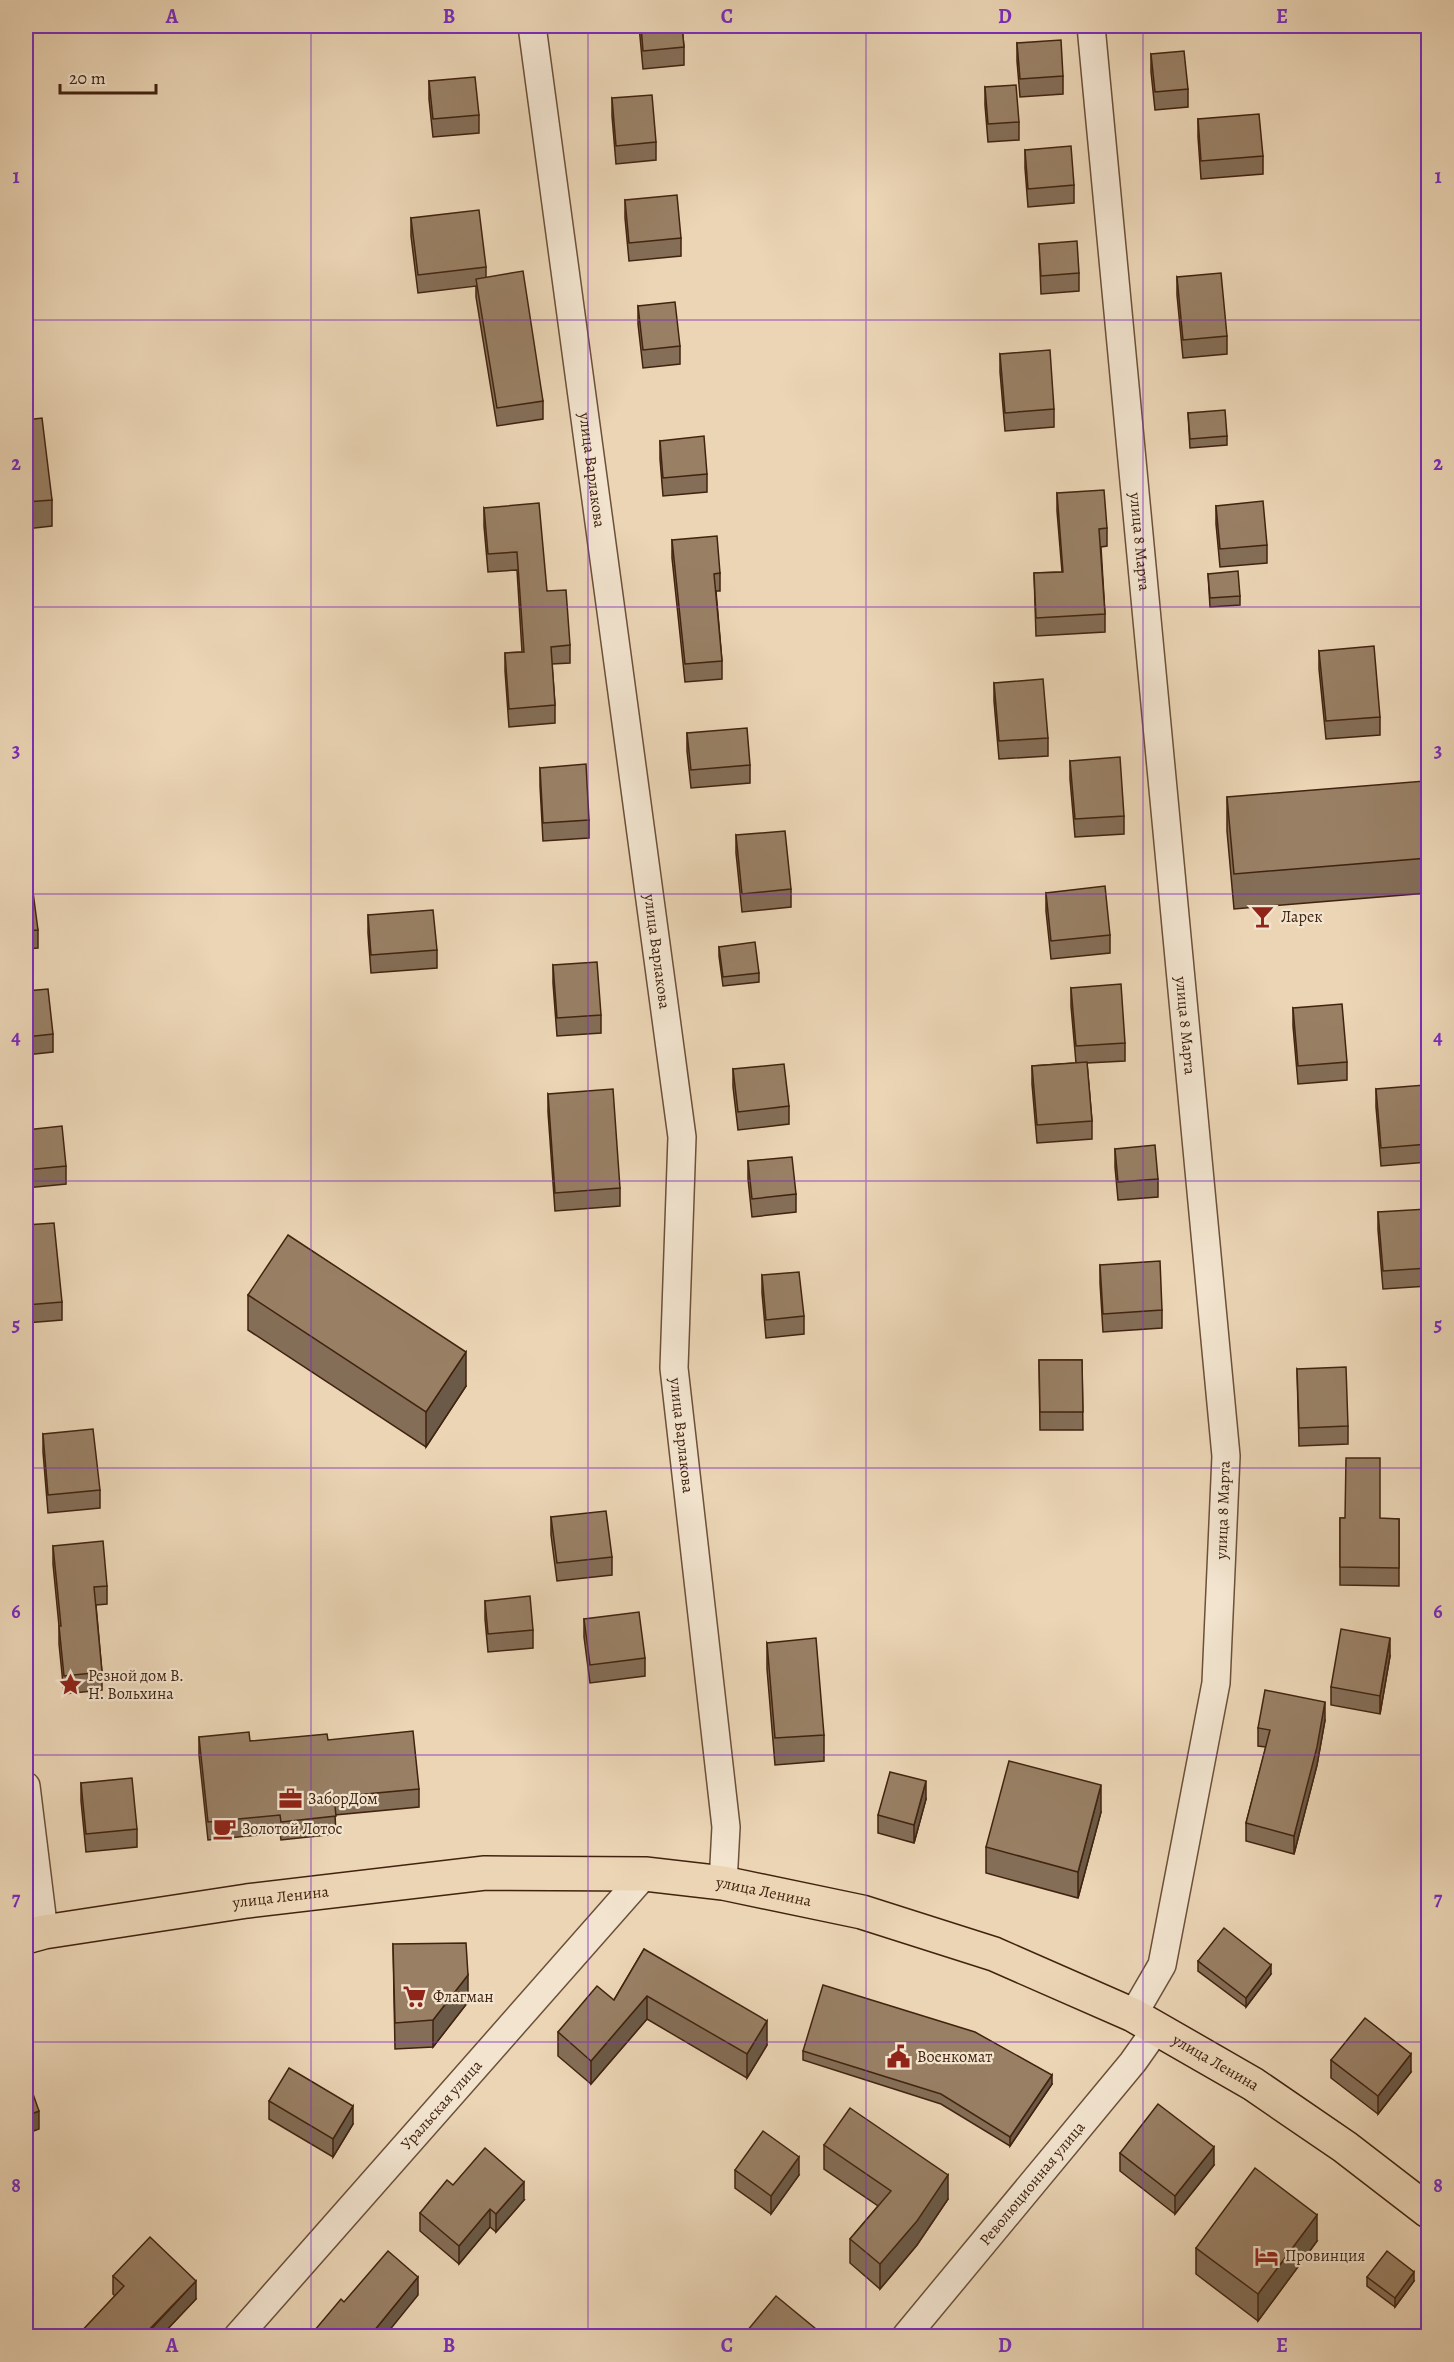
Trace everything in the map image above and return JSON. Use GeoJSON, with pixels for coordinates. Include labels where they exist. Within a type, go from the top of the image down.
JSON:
{"type":"FeatureCollection","features":[{"type":"Feature","properties":{"kind":"main road","name":"улица Ленина"},"geometry":{"type":"LineString","coordinates":[[35,1935],[247,1901],[485,1873],[645,1875],[723,1883],[862,1912],[994,1954],[1145,2021],[1252,2084],[1345,2147],[1428,2211]]}},
{"type":"Feature","properties":{"kind":"street","name":"улица Варлакова"},"geometry":{"type":"LineString","coordinates":[[532,26],[682,1137],[674,1368],[726,1827],[723,1883]]}},
{"type":"Feature","properties":{"kind":"street","name":"улица 8 Марта"},"geometry":{"type":"LineString","coordinates":[[1091,26],[1226,1456],[1216,1683],[1162,1965],[1145,2021]]}},
{"type":"Feature","properties":{"kind":"street"},"geometry":{"type":"LineString","coordinates":[[26,1786],[35,1935]]}},
{"type":"Feature","properties":{"kind":"street","name":"Уральская улица"},"geometry":{"type":"LineString","coordinates":[[238,2337],[645,1875]]}},
{"type":"Feature","properties":{"kind":"street","name":"Революционная улица"},"geometry":{"type":"LineString","coordinates":[[906,2337],[1132,2062],[1145,2021]]}},
{"type":"Feature","properties":{"kind":"building"},"geometry":{"type":"Polygon","coordinates":[[[641,26],[682,26],[684,47],[643,51],[641,26]]]}},
{"type":"Feature","properties":{"kind":"building"},"geometry":{"type":"Polygon","coordinates":[[[1061,40],[1063,76],[1020,79],[1017,43],[1061,40]]]}},
{"type":"Feature","properties":{"kind":"building"},"geometry":{"type":"Polygon","coordinates":[[[1184,51],[1188,89],[1155,92],[1151,54],[1184,51]]]}},
{"type":"Feature","properties":{"kind":"building"},"geometry":{"type":"Polygon","coordinates":[[[475,77],[479,115],[433,119],[429,81],[475,77]]]}},
{"type":"Feature","properties":{"kind":"building"},"geometry":{"type":"Polygon","coordinates":[[[1016,85],[1019,122],[988,124],[985,87],[1016,85]]]}},
{"type":"Feature","properties":{"kind":"building"},"geometry":{"type":"Polygon","coordinates":[[[652,95],[656,142],[616,146],[612,98],[652,95]]]}},
{"type":"Feature","properties":{"kind":"building"},"geometry":{"type":"Polygon","coordinates":[[[1259,114],[1263,156],[1201,161],[1198,119],[1259,114]]]}},
{"type":"Feature","properties":{"kind":"building"},"geometry":{"type":"Polygon","coordinates":[[[1071,146],[1074,185],[1028,189],[1025,150],[1071,146]]]}},
{"type":"Feature","properties":{"kind":"building"},"geometry":{"type":"Polygon","coordinates":[[[677,195],[681,238],[629,243],[625,200],[677,195]]]}},
{"type":"Feature","properties":{"kind":"building"},"geometry":{"type":"Polygon","coordinates":[[[479,210],[486,267],[418,275],[411,218],[479,210]]]}},
{"type":"Feature","properties":{"kind":"building"},"geometry":{"type":"Polygon","coordinates":[[[1077,241],[1079,273],[1041,276],[1039,244],[1077,241]]]}},
{"type":"Feature","properties":{"kind":"building"},"geometry":{"type":"Polygon","coordinates":[[[523,271],[543,401],[497,408],[476,279],[523,271]]]}},
{"type":"Feature","properties":{"kind":"building"},"geometry":{"type":"Polygon","coordinates":[[[1221,273],[1227,336],[1183,340],[1177,277],[1221,273]]]}},
{"type":"Feature","properties":{"kind":"building"},"geometry":{"type":"Polygon","coordinates":[[[675,302],[680,346],[643,350],[638,306],[675,302]]]}},
{"type":"Feature","properties":{"kind":"building"},"geometry":{"type":"Polygon","coordinates":[[[1050,350],[1054,409],[1005,413],[1000,354],[1050,350]]]}},
{"type":"Feature","properties":{"kind":"building"},"geometry":{"type":"Polygon","coordinates":[[[1225,410],[1227,436],[1190,439],[1188,413],[1225,410]]]}},
{"type":"Feature","properties":{"kind":"building"},"geometry":{"type":"Polygon","coordinates":[[[42,418],[52,500],[26,502],[26,420],[42,418]]]}},
{"type":"Feature","properties":{"kind":"building"},"geometry":{"type":"Polygon","coordinates":[[[704,436],[707,474],[663,478],[660,441],[704,436]]]}},
{"type":"Feature","properties":{"kind":"building"},"geometry":{"type":"Polygon","coordinates":[[[1104,490],[1107,528],[1099,529],[1105,614],[1036,618],[1034,573],[1063,572],[1057,493],[1104,490]]]}},
{"type":"Feature","properties":{"kind":"building"},"geometry":{"type":"Polygon","coordinates":[[[1263,501],[1267,545],[1220,549],[1216,506],[1263,501]]]}},
{"type":"Feature","properties":{"kind":"building"},"geometry":{"type":"Polygon","coordinates":[[[539,503],[547,591],[566,590],[570,645],[551,647],[555,705],[509,709],[505,653],[524,652],[517,552],[488,554],[484,508],[539,503]]]}},
{"type":"Feature","properties":{"kind":"building"},"geometry":{"type":"Polygon","coordinates":[[[717,536],[720,573],[714,574],[722,661],[685,664],[672,540],[717,536]]]}},
{"type":"Feature","properties":{"kind":"building"},"geometry":{"type":"Polygon","coordinates":[[[1238,571],[1240,596],[1210,598],[1208,574],[1238,571]]]}},
{"type":"Feature","properties":{"kind":"building"},"geometry":{"type":"Polygon","coordinates":[[[29,642],[32,681],[26,682],[26,643],[29,642]]]}},
{"type":"Feature","properties":{"kind":"building"},"geometry":{"type":"Polygon","coordinates":[[[1374,646],[1380,717],[1326,721],[1319,651],[1374,646]]]}},
{"type":"Feature","properties":{"kind":"building"},"geometry":{"type":"Polygon","coordinates":[[[1043,679],[1048,738],[999,741],[994,683],[1043,679]]]}},
{"type":"Feature","properties":{"kind":"building"},"geometry":{"type":"Polygon","coordinates":[[[747,728],[750,765],[691,770],[687,733],[747,728]]]}},
{"type":"Feature","properties":{"kind":"building"},"geometry":{"type":"Polygon","coordinates":[[[26,733],[30,777],[26,777],[26,733]]]}},
{"type":"Feature","properties":{"kind":"building"},"geometry":{"type":"Polygon","coordinates":[[[1120,757],[1124,816],[1075,819],[1070,761],[1120,757]]]}},
{"type":"Feature","properties":{"kind":"building"},"geometry":{"type":"Polygon","coordinates":[[[586,764],[589,820],[543,823],[540,768],[586,764]]]}},
{"type":"Feature","properties":{"kind":"building"},"geometry":{"type":"Polygon","coordinates":[[[1425,781],[1428,858],[1234,874],[1227,797],[1425,781]]]}},
{"type":"Feature","properties":{"kind":"building"},"geometry":{"type":"Polygon","coordinates":[[[785,831],[791,889],[742,894],[736,835],[785,831]]]}},
{"type":"Feature","properties":{"kind":"building"},"geometry":{"type":"Polygon","coordinates":[[[1105,886],[1110,935],[1051,941],[1046,893],[1105,886]]]}},
{"type":"Feature","properties":{"kind":"building"},"geometry":{"type":"Polygon","coordinates":[[[33,892],[38,930],[26,931],[26,893],[33,892]]]}},
{"type":"Feature","properties":{"kind":"building"},"geometry":{"type":"Polygon","coordinates":[[[433,910],[437,950],[371,955],[368,915],[433,910]]]}},
{"type":"Feature","properties":{"kind":"building"},"geometry":{"type":"Polygon","coordinates":[[[755,942],[759,973],[723,977],[719,947],[755,942]]]}},
{"type":"Feature","properties":{"kind":"building"},"geometry":{"type":"Polygon","coordinates":[[[597,962],[601,1015],[557,1018],[553,965],[597,962]]]}},
{"type":"Feature","properties":{"kind":"building"},"geometry":{"type":"Polygon","coordinates":[[[1121,984],[1125,1043],[1076,1046],[1071,988],[1121,984]]]}},
{"type":"Feature","properties":{"kind":"building"},"geometry":{"type":"Polygon","coordinates":[[[48,989],[53,1034],[26,1037],[26,991],[48,989]]]}},
{"type":"Feature","properties":{"kind":"building"},"geometry":{"type":"Polygon","coordinates":[[[1342,1004],[1347,1062],[1298,1066],[1293,1008],[1342,1004]]]}},
{"type":"Feature","properties":{"kind":"building"},"geometry":{"type":"Polygon","coordinates":[[[1087,1062],[1092,1121],[1037,1125],[1032,1066],[1087,1062]]]}},
{"type":"Feature","properties":{"kind":"building"},"geometry":{"type":"Polygon","coordinates":[[[784,1064],[789,1106],[738,1112],[733,1069],[784,1064]]]}},
{"type":"Feature","properties":{"kind":"building"},"geometry":{"type":"Polygon","coordinates":[[[1425,1085],[1428,1144],[1381,1148],[1376,1089],[1425,1085]]]}},
{"type":"Feature","properties":{"kind":"building"},"geometry":{"type":"Polygon","coordinates":[[[613,1089],[620,1188],[555,1193],[548,1094],[613,1089]]]}},
{"type":"Feature","properties":{"kind":"building"},"geometry":{"type":"Polygon","coordinates":[[[62,1126],[66,1166],[26,1170],[26,1130],[62,1126]]]}},
{"type":"Feature","properties":{"kind":"building"},"geometry":{"type":"Polygon","coordinates":[[[1155,1145],[1158,1179],[1118,1182],[1115,1149],[1155,1145]]]}},
{"type":"Feature","properties":{"kind":"building"},"geometry":{"type":"Polygon","coordinates":[[[792,1157],[796,1194],[752,1199],[748,1161],[792,1157]]]}},
{"type":"Feature","properties":{"kind":"building"},"geometry":{"type":"Polygon","coordinates":[[[1427,1209],[1428,1268],[1383,1271],[1378,1212],[1427,1209]]]}},
{"type":"Feature","properties":{"kind":"building"},"geometry":{"type":"Polygon","coordinates":[[[54,1223],[62,1302],[26,1305],[26,1225],[54,1223]]]}},
{"type":"Feature","properties":{"kind":"building"},"geometry":{"type":"Polygon","coordinates":[[[288,1235],[466,1352],[426,1412],[248,1295],[288,1235]]]}},
{"type":"Feature","properties":{"kind":"building"},"geometry":{"type":"Polygon","coordinates":[[[1160,1261],[1162,1310],[1103,1314],[1100,1265],[1160,1261]]]}},
{"type":"Feature","properties":{"kind":"building"},"geometry":{"type":"Polygon","coordinates":[[[799,1272],[804,1316],[766,1320],[762,1275],[799,1272]]]}},
{"type":"Feature","properties":{"kind":"building"},"geometry":{"type":"Polygon","coordinates":[[[1039,1360],[1082,1360],[1083,1412],[1040,1412],[1039,1360]]]}},
{"type":"Feature","properties":{"kind":"building"},"geometry":{"type":"Polygon","coordinates":[[[1346,1367],[1348,1426],[1299,1428],[1297,1369],[1346,1367]]]}},
{"type":"Feature","properties":{"kind":"building"},"geometry":{"type":"Polygon","coordinates":[[[93,1429],[100,1490],[48,1495],[43,1434],[93,1429]]]}},
{"type":"Feature","properties":{"kind":"building"},"geometry":{"type":"Polygon","coordinates":[[[1346,1458],[1380,1458],[1380,1518],[1399,1519],[1399,1568],[1340,1567],[1340,1518],[1345,1518],[1346,1458]]]}},
{"type":"Feature","properties":{"kind":"building"},"geometry":{"type":"Polygon","coordinates":[[[606,1511],[612,1557],[557,1563],[551,1517],[606,1511]]]}},
{"type":"Feature","properties":{"kind":"building"},"geometry":{"type":"Polygon","coordinates":[[[103,1541],[107,1586],[94,1587],[102,1672],[64,1676],[53,1546],[103,1541]]]}},
{"type":"Feature","properties":{"kind":"building"},"geometry":{"type":"Polygon","coordinates":[[[530,1596],[533,1630],[488,1634],[485,1601],[530,1596]]]}},
{"type":"Feature","properties":{"kind":"building"},"geometry":{"type":"Polygon","coordinates":[[[639,1612],[645,1658],[590,1665],[584,1619],[639,1612]]]}},
{"type":"Feature","properties":{"kind":"building"},"geometry":{"type":"Polygon","coordinates":[[[1341,1629],[1390,1638],[1380,1696],[1331,1687],[1341,1629]]]}},
{"type":"Feature","properties":{"kind":"building"},"geometry":{"type":"Polygon","coordinates":[[[816,1638],[824,1735],[775,1738],[767,1643],[816,1638]]]}},
{"type":"Feature","properties":{"kind":"building"},"geometry":{"type":"Polygon","coordinates":[[[1265,1690],[1325,1702],[1317,1747],[1294,1836],[1246,1823],[1270,1730],[1258,1728],[1265,1690]]]}},
{"type":"Feature","properties":{"kind":"building"},"geometry":{"type":"Polygon","coordinates":[[[413,1731],[419,1789],[334,1797],[336,1816],[281,1822],[280,1815],[208,1822],[199,1737],[249,1732],[250,1741],[327,1734],[328,1740],[413,1731]]]}},
{"type":"Feature","properties":{"kind":"building"},"geometry":{"type":"Polygon","coordinates":[[[1009,1761],[1101,1785],[1078,1872],[986,1847],[1009,1761]]]}},
{"type":"Feature","properties":{"kind":"building"},"geometry":{"type":"Polygon","coordinates":[[[890,1772],[926,1781],[914,1825],[878,1815],[890,1772]]]}},
{"type":"Feature","properties":{"kind":"building"},"geometry":{"type":"Polygon","coordinates":[[[132,1778],[137,1829],[86,1834],[81,1783],[132,1778]]]}},
{"type":"Feature","properties":{"kind":"building"},"geometry":{"type":"Polygon","coordinates":[[[1224,1928],[1271,1965],[1246,1998],[1198,1961],[1224,1928]]]}},
{"type":"Feature","properties":{"kind":"building"},"geometry":{"type":"Polygon","coordinates":[[[466,1943],[468,1975],[433,2020],[395,2023],[393,1944],[466,1943]]]}},
{"type":"Feature","properties":{"kind":"building"},"geometry":{"type":"Polygon","coordinates":[[[644,1949],[767,2021],[747,2054],[647,1996],[591,2061],[558,2032],[597,1986],[614,2000],[644,1949]]]}},
{"type":"Feature","properties":{"kind":"building"},"geometry":{"type":"Polygon","coordinates":[[[823,1985],[975,2032],[1052,2075],[1010,2137],[941,2094],[803,2051],[823,1985]]]}},
{"type":"Feature","properties":{"kind":"building"},"geometry":{"type":"Polygon","coordinates":[[[1365,2018],[1411,2054],[1378,2096],[1331,2060],[1365,2018]]]}},
{"type":"Feature","properties":{"kind":"building"},"geometry":{"type":"Polygon","coordinates":[[[289,2068],[353,2106],[333,2139],[269,2101],[289,2068]]]}},
{"type":"Feature","properties":{"kind":"building"},"geometry":{"type":"Polygon","coordinates":[[[26,2074],[39,2111],[26,2116],[26,2074]]]}},
{"type":"Feature","properties":{"kind":"building"},"geometry":{"type":"Polygon","coordinates":[[[1158,2104],[1214,2147],[1175,2196],[1120,2153],[1158,2104]]]}},
{"type":"Feature","properties":{"kind":"building"},"geometry":{"type":"Polygon","coordinates":[[[850,2108],[948,2175],[917,2221],[880,2264],[850,2239],[891,2191],[824,2145],[850,2108]]]}},
{"type":"Feature","properties":{"kind":"building"},"geometry":{"type":"Polygon","coordinates":[[[763,2131],[799,2157],[771,2196],[735,2170],[763,2131]]]}},
{"type":"Feature","properties":{"kind":"building"},"geometry":{"type":"Polygon","coordinates":[[[485,2148],[524,2182],[496,2214],[490,2209],[459,2246],[420,2213],[447,2180],[453,2185],[485,2148]]]}},
{"type":"Feature","properties":{"kind":"building"},"geometry":{"type":"Polygon","coordinates":[[[1255,2168],[1317,2215],[1258,2294],[1196,2248],[1255,2168]]]}},
{"type":"Feature","properties":{"kind":"building"},"geometry":{"type":"Polygon","coordinates":[[[150,2237],[196,2281],[144,2335],[145,2337],[82,2337],[79,2334],[124,2286],[113,2276],[150,2237]]]}},
{"type":"Feature","properties":{"kind":"building"},"geometry":{"type":"Polygon","coordinates":[[[388,2251],[418,2277],[369,2337],[309,2337],[341,2299],[344,2302],[388,2251]]]}},
{"type":"Feature","properties":{"kind":"building"},"geometry":{"type":"Polygon","coordinates":[[[1387,2251],[1414,2272],[1395,2298],[1367,2277],[1387,2251]]]}},
{"type":"Feature","properties":{"kind":"building"},"geometry":{"type":"Polygon","coordinates":[[[776,2296],[822,2334],[820,2337],[742,2337],[776,2296]]]}},
{"type":"Feature","properties":{"kind":"place","name":"Ларек"},"geometry":{"type":"Point","coordinates":[1263,917]}},
{"type":"Feature","properties":{"kind":"place","name":"Резной дом В. Н. Вольхина"},"geometry":{"type":"Point","coordinates":[70,1685]}},
{"type":"Feature","properties":{"kind":"place","name":"ЗаборДом"},"geometry":{"type":"Point","coordinates":[290,1799]}},
{"type":"Feature","properties":{"kind":"place","name":"Золотой Лотос"},"geometry":{"type":"Point","coordinates":[224,1829]}},
{"type":"Feature","properties":{"kind":"place","name":"Флагман"},"geometry":{"type":"Point","coordinates":[415,1997]}},
{"type":"Feature","properties":{"kind":"place","name":"Военкомат"},"geometry":{"type":"Point","coordinates":[899,2057]}},
{"type":"Feature","properties":{"kind":"place","name":"Провинция"},"geometry":{"type":"Point","coordinates":[1267,2256]}}]}
